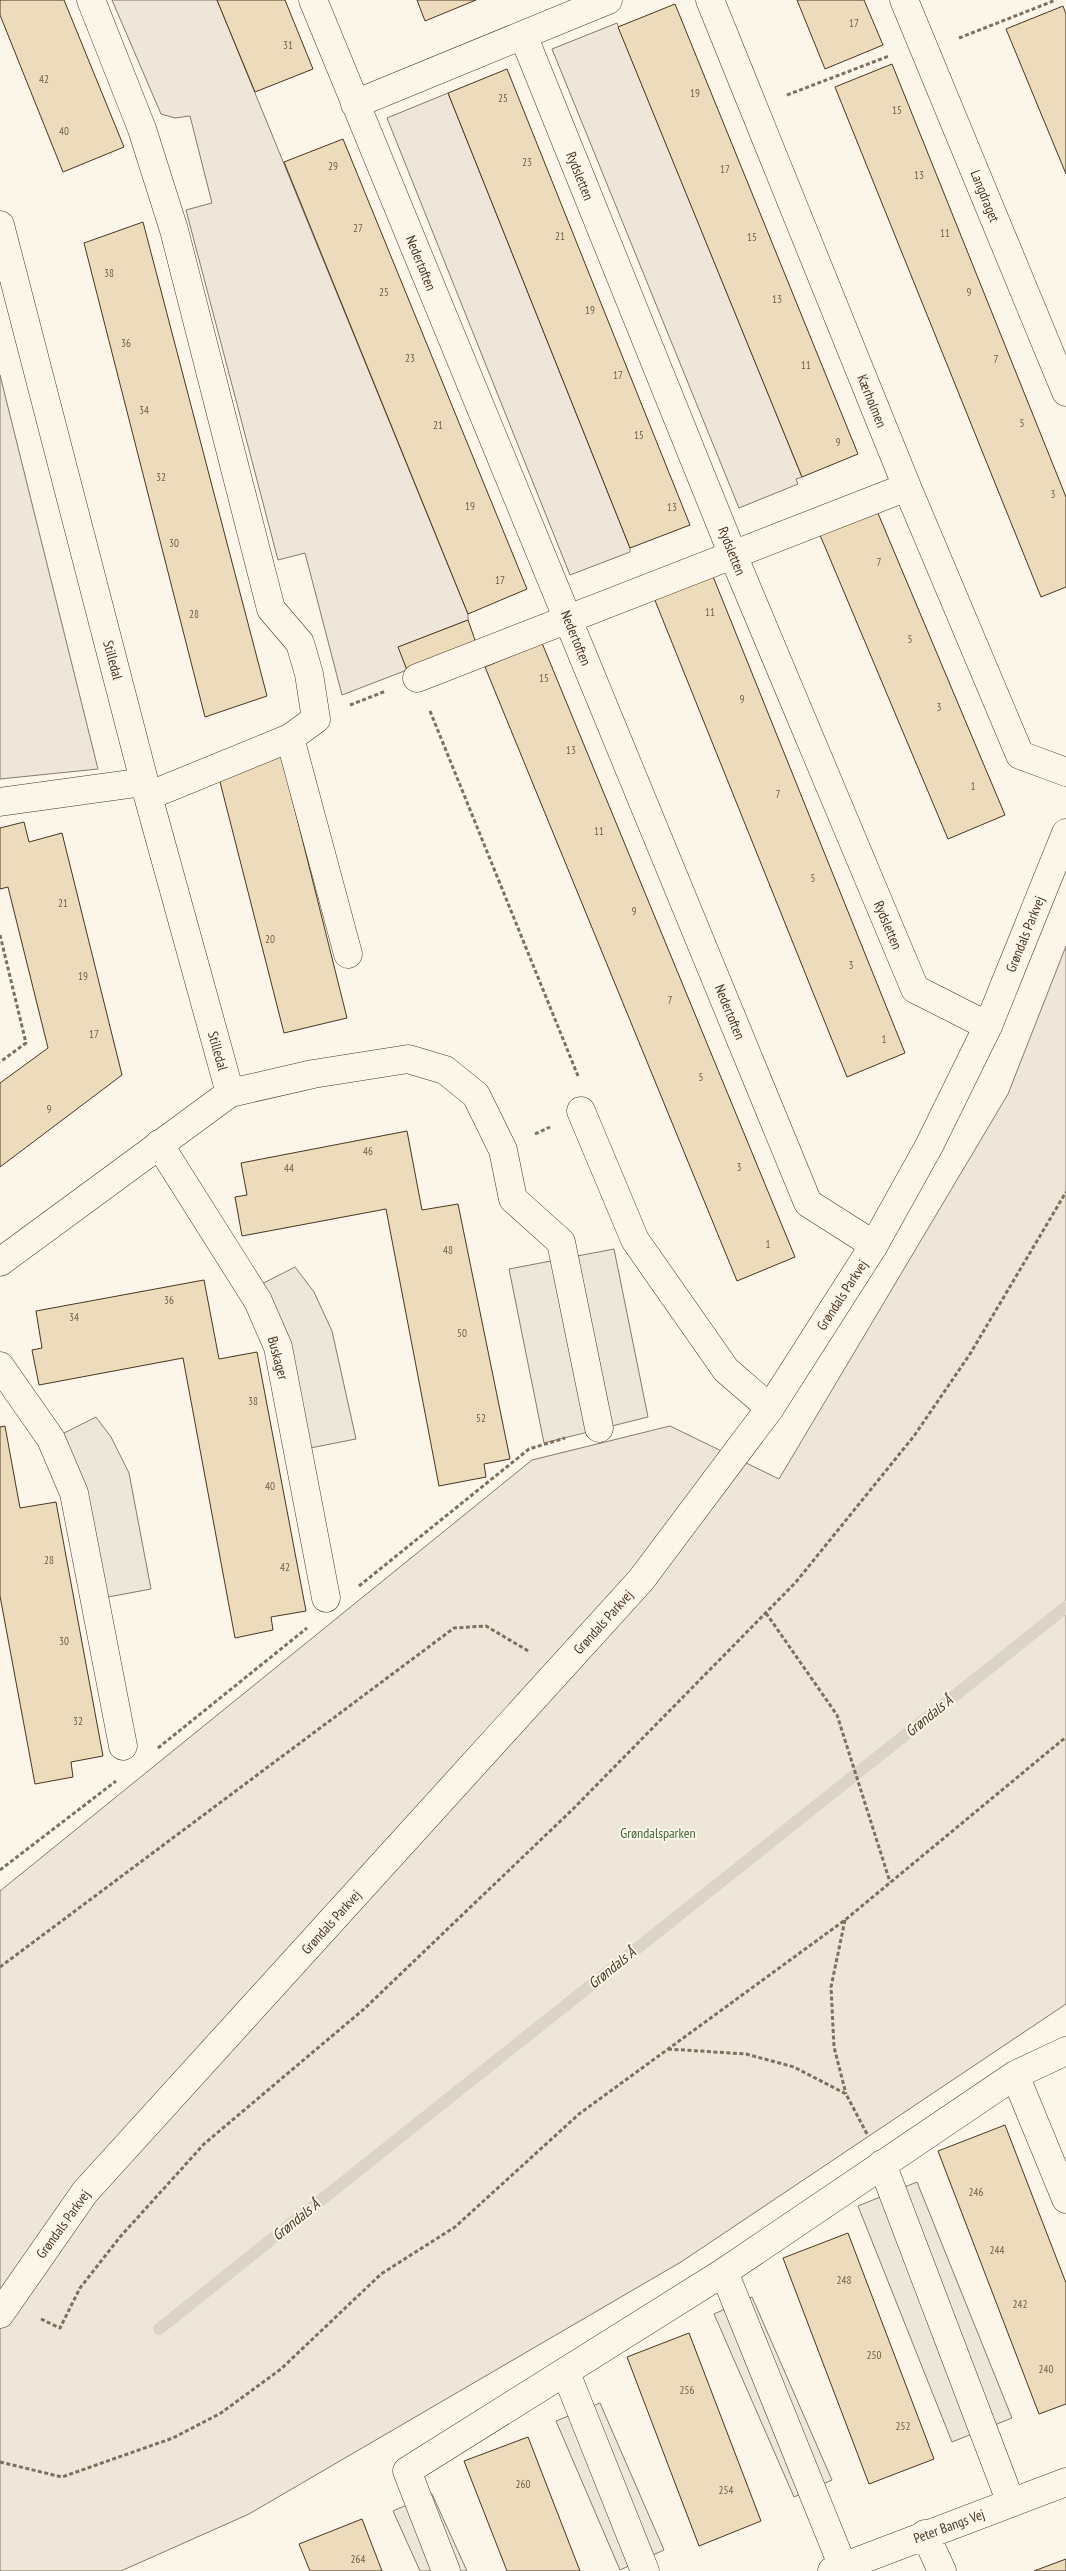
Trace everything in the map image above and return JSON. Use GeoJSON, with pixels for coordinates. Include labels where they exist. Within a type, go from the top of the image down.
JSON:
{"type":"FeatureCollection","features":[{"type":"Feature","properties":{"kind":"street"},"geometry":{"type":"LineString","coordinates":[[0,802],[146,789],[290,738],[316,719],[309,674],[300,643],[271,609],[174,230],[142,128],[91,0]]}},
{"type":"Feature","properties":{"kind":"street","name":"Nedertoften"},"geometry":{"type":"LineString","coordinates":[[313,0],[808,1203],[874,1245]]}},
{"type":"Feature","properties":{"kind":"street"},"geometry":{"type":"LineString","coordinates":[[355,104],[608,0]]}},
{"type":"Feature","properties":{"kind":"street","name":"Kærholmen"},"geometry":{"type":"LineString","coordinates":[[710,0],[907,487],[1020,755],[1066,772]]}},
{"type":"Feature","properties":{"kind":"street","name":"Langdraget"},"geometry":{"type":"LineString","coordinates":[[904,0],[1066,392]]}},
{"type":"Feature","properties":{"kind":"street","name":"Rydsletten"},"geometry":{"type":"LineString","coordinates":[[523,36],[733,555],[915,989],[988,1026]]}},
{"type":"Feature","properties":{"kind":"street","name":"Stilledal"},"geometry":{"type":"LineString","coordinates":[[0,225],[4,258],[146,789],[230,1093]]}},
{"type":"Feature","properties":{"kind":"street"},"geometry":{"type":"LineString","coordinates":[[417,678],[907,487]]}},
{"type":"Feature","properties":{"kind":"street"},"geometry":{"type":"LineString","coordinates":[[290,738],[348,954]]}},
{"type":"Feature","properties":{"kind":"street","name":"Grøndals Parkvej"},"geometry":{"type":"LineString","coordinates":[[3,2308],[85,2192],[641,1580],[770,1408],[874,1245],[928,1146],[988,1026],[1066,833]]}},
{"type":"Feature","properties":{"kind":"street"},"geometry":{"type":"LineString","coordinates":[[0,1262],[230,1093],[313,1074],[408,1059],[445,1070],[476,1095],[503,1150],[513,1199],[561,1242],[599,1428]]}},
{"type":"Feature","properties":{"kind":"street"},"geometry":{"type":"LineString","coordinates":[[581,1111],[635,1240],[726,1370],[770,1408]]}},
{"type":"Feature","properties":{"kind":"street","name":"Buskager"},"geometry":{"type":"LineString","coordinates":[[159,1144],[258,1301],[278,1347],[326,1598]]}},
{"type":"Feature","properties":{"kind":"street"},"geometry":{"type":"LineString","coordinates":[[0,1366],[51,1439],[74,1492],[123,1746]]}},
{"type":"Feature","properties":{"kind":"street"},"geometry":{"type":"LineString","coordinates":[[446,2571],[407,2471],[566,2373],[724,2272],[1015,2075],[1066,2052]]}},
{"type":"Feature","properties":{"kind":"street"},"geometry":{"type":"LineString","coordinates":[[1015,2075],[1066,2199]]}},
{"type":"Feature","properties":{"kind":"street"},"geometry":{"type":"LineString","coordinates":[[882,2164],[1011,2503]]}},
{"type":"Feature","properties":{"kind":"street"},"geometry":{"type":"LineString","coordinates":[[724,2272],[837,2569]]}},
{"type":"Feature","properties":{"kind":"street"},"geometry":{"type":"LineString","coordinates":[[566,2373],[645,2571]]}},
{"type":"Feature","properties":{"kind":"street","name":"Peter Bangs Vej"},"geometry":{"type":"LineString","coordinates":[[837,2569],[1066,2482]]}},
{"type":"Feature","properties":{"kind":"street"},"geometry":{"type":"LineString","coordinates":[[926,2534],[942,2571]]}},
{"type":"Feature","properties":{"kind":"path"},"geometry":{"type":"LineString","coordinates":[[754,108],[1056,0]]}},
{"type":"Feature","properties":{"kind":"path"},"geometry":{"type":"LineString","coordinates":[[316,719],[417,678],[582,1084],[581,1111],[503,1150]]}},
{"type":"Feature","properties":{"kind":"path"},"geometry":{"type":"LineString","coordinates":[[0,935],[26,1043],[0,1062]]}},
{"type":"Feature","properties":{"kind":"path"},"geometry":{"type":"LineString","coordinates":[[3,2308],[60,2328],[80,2288],[120,2237],[204,2144],[364,2009],[574,1808],[766,1613],[808,1567],[914,1436],[970,1354],[1066,1192]]}},
{"type":"Feature","properties":{"kind":"path"},"geometry":{"type":"LineString","coordinates":[[353,1591],[529,1449],[599,1428]]}},
{"type":"Feature","properties":{"kind":"path"},"geometry":{"type":"LineString","coordinates":[[766,1613],[837,1715],[890,1882]]}},
{"type":"Feature","properties":{"kind":"path"},"geometry":{"type":"LineString","coordinates":[[151,1753],[314,1622]]}},
{"type":"Feature","properties":{"kind":"path"},"geometry":{"type":"LineString","coordinates":[[0,1967],[454,1628],[486,1626],[561,1669]]}},
{"type":"Feature","properties":{"kind":"path"},"geometry":{"type":"LineString","coordinates":[[0,2462],[62,2477],[173,2438],[221,2413],[281,2369],[381,2274],[455,2227],[579,2114],[845,1920],[1066,1737]]}},
{"type":"Feature","properties":{"kind":"path"},"geometry":{"type":"LineString","coordinates":[[0,1870],[121,1778]]}},
{"type":"Feature","properties":{"kind":"path"},"geometry":{"type":"LineString","coordinates":[[845,1920],[831,1987],[834,2047],[846,2094],[882,2164]]}},
{"type":"Feature","properties":{"kind":"path"},"geometry":{"type":"LineString","coordinates":[[668,2049],[746,2054],[794,2067],[846,2094]]}},
{"type":"Feature","properties":{"kind":"green space"},"geometry":{"type":"Polygon","coordinates":[[[112,0],[217,0],[468,614],[468,620],[399,647],[407,670],[342,695],[305,553],[278,560],[186,210],[212,203],[190,116],[175,118],[161,114],[112,0]]]}},
{"type":"Feature","properties":{"kind":"green space"},"geometry":{"type":"Polygon","coordinates":[[[617,23],[802,477],[796,479],[798,484],[739,508],[552,49],[617,23]]]}},
{"type":"Feature","properties":{"kind":"green space"},"geometry":{"type":"Polygon","coordinates":[[[448,93],[630,548],[630,552],[570,575],[387,118],[448,93]]]}},
{"type":"Feature","properties":{"kind":"green space"},"geometry":{"type":"Polygon","coordinates":[[[0,375],[98,769],[0,779],[0,375]]]}},
{"type":"Feature","properties":{"kind":"green space","name":"Grøndalsparken"},"geometry":{"type":"Polygon","coordinates":[[[1066,946],[1066,2004],[681,2262],[249,2514],[121,2571],[0,2571],[0,1891],[532,1460],[670,1426],[779,1479],[1008,1094],[1066,946]]]}},
{"type":"Feature","properties":{"kind":"shaded area"},"geometry":{"type":"Polygon","coordinates":[[[614,1249],[648,1417],[544,1443],[509,1269],[614,1249]]]}},
{"type":"Feature","properties":{"kind":"shaded area"},"geometry":{"type":"Polygon","coordinates":[[[295,1267],[314,1292],[332,1331],[356,1439],[295,1451],[248,1291],[295,1267]]]}},
{"type":"Feature","properties":{"kind":"shaded area"},"geometry":{"type":"Polygon","coordinates":[[[96,1417],[111,1437],[129,1473],[151,1589],[92,1600],[46,1442],[96,1417]]]}},
{"type":"Feature","properties":{"kind":"shaded area"},"geometry":{"type":"Polygon","coordinates":[[[917,2182],[1012,2418],[952,2442],[858,2206],[917,2182]]]}},
{"type":"Feature","properties":{"kind":"shaded area"},"geometry":{"type":"Polygon","coordinates":[[[752,2297],[832,2480],[794,2497],[714,2314],[752,2297]]]}},
{"type":"Feature","properties":{"kind":"shaded area"},"geometry":{"type":"Polygon","coordinates":[[[600,2403],[664,2550],[620,2570],[556,2421],[600,2403]]]}},
{"type":"Feature","properties":{"kind":"shaded area"},"geometry":{"type":"Polygon","coordinates":[[[432,2494],[467,2571],[420,2571],[393,2511],[432,2494]]]}},
{"type":"Feature","properties":{"kind":"building"},"geometry":{"type":"Polygon","coordinates":[[[0,0],[64,0],[124,147],[63,172],[0,15],[0,0]]]}},
{"type":"Feature","properties":{"kind":"building"},"geometry":{"type":"Polygon","coordinates":[[[217,0],[285,0],[313,69],[255,92],[217,0]]]}},
{"type":"Feature","properties":{"kind":"building"},"geometry":{"type":"Polygon","coordinates":[[[417,0],[476,0],[425,21],[417,0]]]}},
{"type":"Feature","properties":{"kind":"building"},"geometry":{"type":"Polygon","coordinates":[[[797,0],[864,0],[883,45],[825,69],[797,0]]]}},
{"type":"Feature","properties":{"kind":"building"},"geometry":{"type":"Polygon","coordinates":[[[675,4],[858,454],[802,477],[618,27],[675,4]]]}},
{"type":"Feature","properties":{"kind":"building"},"geometry":{"type":"Polygon","coordinates":[[[1063,6],[1066,14],[1066,174],[1006,29],[1063,6]]]}},
{"type":"Feature","properties":{"kind":"building"},"geometry":{"type":"Polygon","coordinates":[[[892,64],[1066,497],[1066,587],[1041,597],[835,87],[892,64]]]}},
{"type":"Feature","properties":{"kind":"building"},"geometry":{"type":"Polygon","coordinates":[[[507,69],[690,525],[630,548],[448,93],[507,69]]]}},
{"type":"Feature","properties":{"kind":"building"},"geometry":{"type":"Polygon","coordinates":[[[343,139],[527,589],[468,614],[284,162],[343,139]]]}},
{"type":"Feature","properties":{"kind":"building"},"geometry":{"type":"Polygon","coordinates":[[[143,222],[267,696],[205,717],[84,243],[143,222]]]}},
{"type":"Feature","properties":{"kind":"building"},"geometry":{"type":"Polygon","coordinates":[[[877,511],[1005,815],[948,839],[820,535],[877,511]]]}},
{"type":"Feature","properties":{"kind":"building"},"geometry":{"type":"Polygon","coordinates":[[[712,574],[905,1053],[847,1077],[654,598],[712,574]]]}},
{"type":"Feature","properties":{"kind":"building"},"geometry":{"type":"Polygon","coordinates":[[[468,620],[476,643],[407,670],[398,647],[468,620]]]}},
{"type":"Feature","properties":{"kind":"building"},"geometry":{"type":"Polygon","coordinates":[[[542,643],[795,1257],[737,1281],[485,667],[542,643]]]}},
{"type":"Feature","properties":{"kind":"building"},"geometry":{"type":"Polygon","coordinates":[[[280,750],[347,1018],[284,1033],[218,774],[280,750]]]}},
{"type":"Feature","properties":{"kind":"building"},"geometry":{"type":"Polygon","coordinates":[[[24,822],[29,842],[62,833],[122,1075],[0,1167],[0,1083],[48,1048],[8,887],[0,889],[0,828],[24,822]]]}},
{"type":"Feature","properties":{"kind":"building"},"geometry":{"type":"Polygon","coordinates":[[[407,1131],[422,1210],[458,1204],[510,1459],[484,1464],[486,1477],[439,1486],[386,1209],[242,1236],[235,1197],[247,1195],[241,1163],[407,1131]]]}},
{"type":"Feature","properties":{"kind":"building"},"geometry":{"type":"Polygon","coordinates":[[[204,1280],[219,1359],[257,1352],[306,1611],[271,1617],[273,1630],[235,1638],[183,1358],[39,1385],[32,1350],[42,1348],[36,1311],[204,1280]]]}},
{"type":"Feature","properties":{"kind":"building"},"geometry":{"type":"Polygon","coordinates":[[[5,1426],[20,1508],[56,1502],[103,1756],[71,1762],[73,1777],[35,1784],[0,1596],[0,1427],[5,1426]]]}},
{"type":"Feature","properties":{"kind":"building"},"geometry":{"type":"Polygon","coordinates":[[[1005,2125],[1066,2283],[1066,2404],[1039,2414],[938,2151],[1005,2125]]]}},
{"type":"Feature","properties":{"kind":"building"},"geometry":{"type":"Polygon","coordinates":[[[848,2233],[934,2459],[869,2484],[783,2258],[848,2233]]]}},
{"type":"Feature","properties":{"kind":"building"},"geometry":{"type":"Polygon","coordinates":[[[689,2333],[761,2521],[699,2546],[627,2357],[689,2333]]]}},
{"type":"Feature","properties":{"kind":"building"},"geometry":{"type":"Polygon","coordinates":[[[528,2437],[580,2571],[507,2571],[464,2461],[528,2437]]]}},
{"type":"Feature","properties":{"kind":"building"},"geometry":{"type":"Polygon","coordinates":[[[362,2519],[382,2571],[310,2571],[299,2544],[362,2519]]]}},
{"type":"Feature","properties":{"kind":"building"},"geometry":{"type":"Polygon","coordinates":[[[1066,2559],[1066,2571],[1034,2571],[1066,2559]]]}},
{"type":"Feature","properties":{"kind":"waterway","name":"Grøndals Å"},"geometry":{"type":"LineString","coordinates":[[159,2329],[1066,1607]]}}]}
